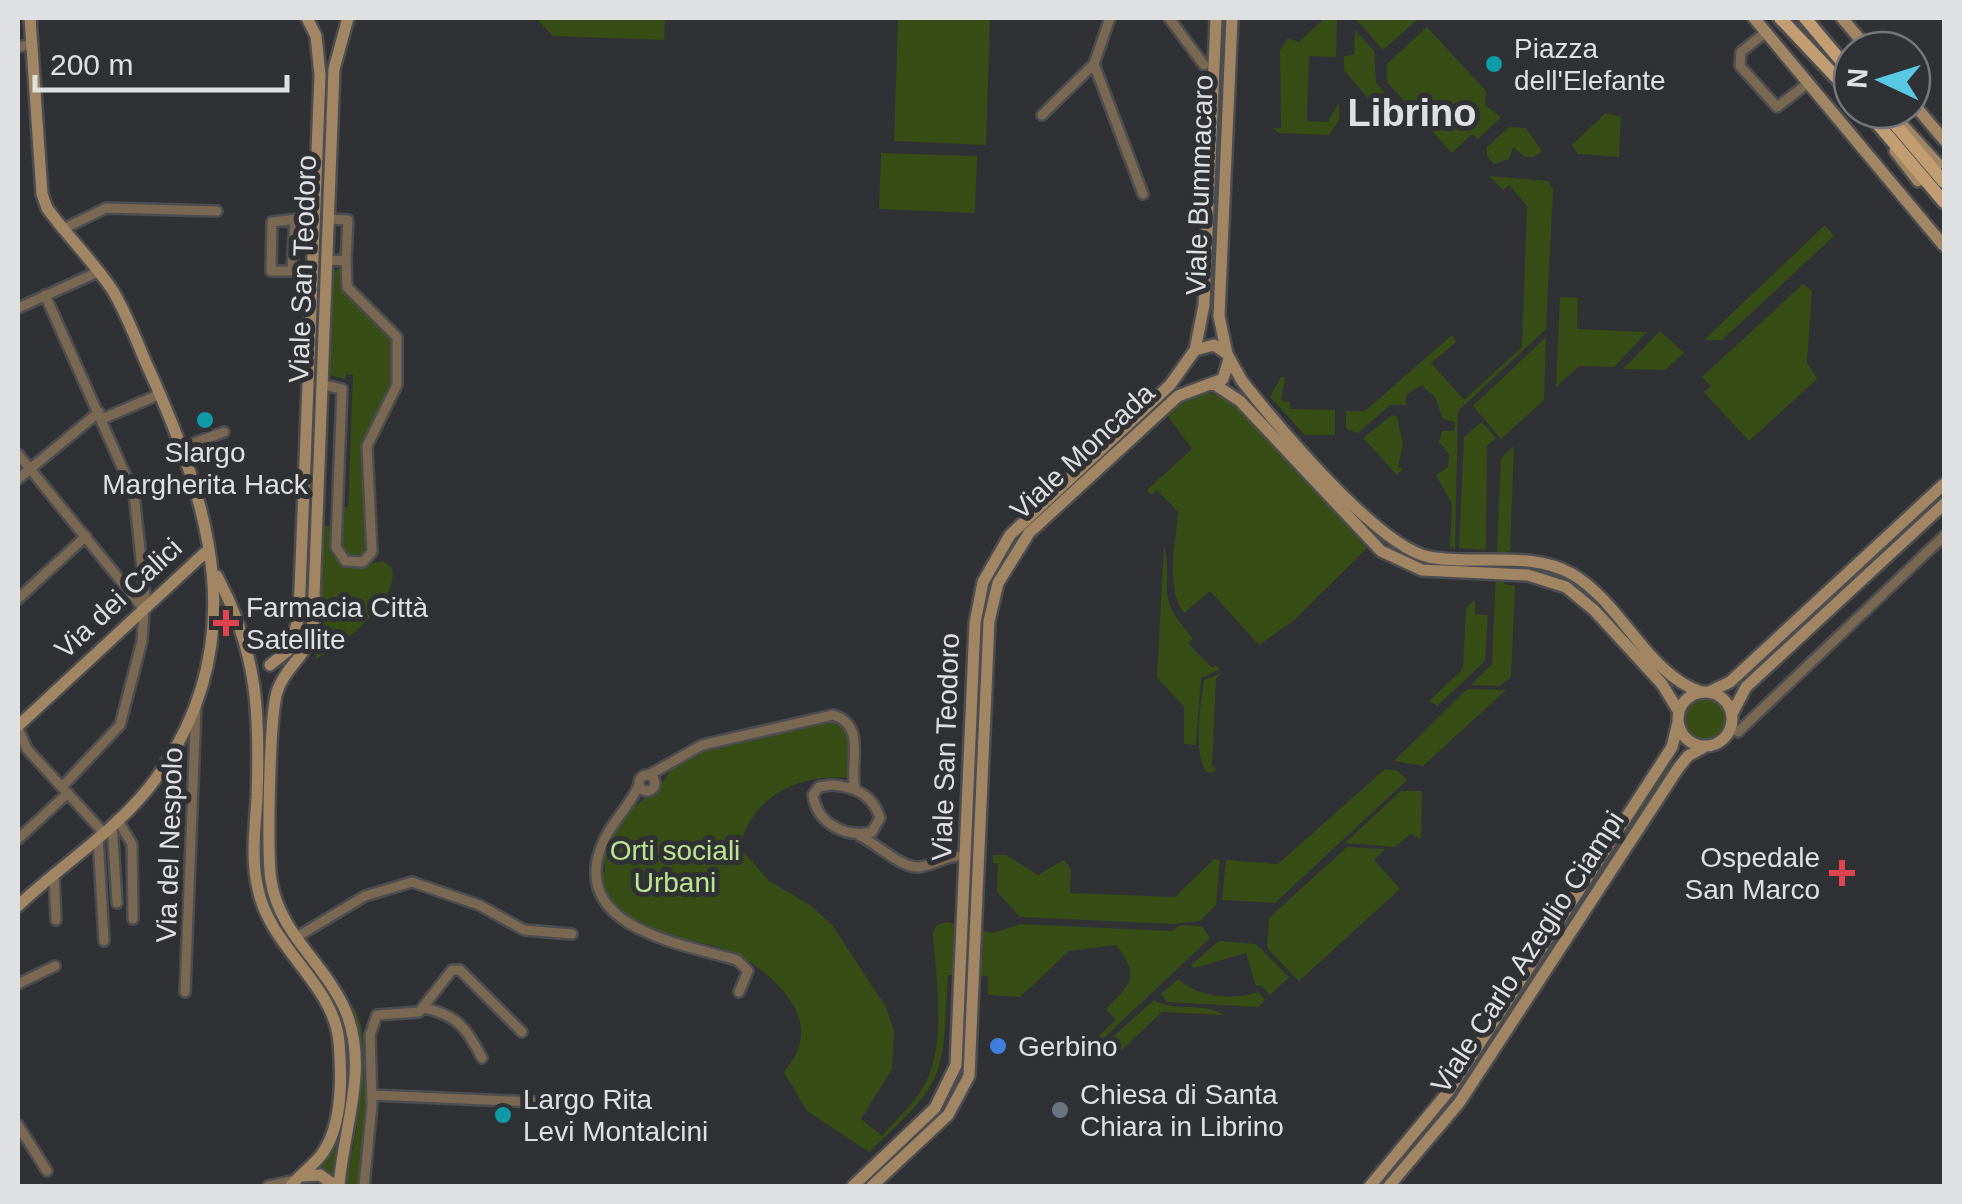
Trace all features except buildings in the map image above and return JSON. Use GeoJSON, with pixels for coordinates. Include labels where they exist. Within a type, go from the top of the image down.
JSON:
{"type":"FeatureCollection","features":[{"type":"Feature","properties":{"kind":"main road"},"geometry":{"type":"LineString","coordinates":[[18,906],[107,828],[156,778],[180,742],[214,640],[216,606],[214,573],[183,447],[122,307],[47,208],[40,185],[30,18]]}},
{"type":"Feature","properties":{"kind":"main road"},"geometry":{"type":"LineString","coordinates":[[1208,18],[1216,32]]}},
{"type":"Feature","properties":{"kind":"main road"},"geometry":{"type":"LineString","coordinates":[[1224,18],[1216,32],[1203,319],[1190,370],[1240,401],[1380,551],[1422,570],[1553,581],[1580,597],[1662,684],[1686,738],[1706,746],[1727,736],[1732,714],[1746,687],[1944,504]]}},
{"type":"Feature","properties":{"kind":"main road","name":"Viale Bummacaro"},"geometry":{"type":"LineString","coordinates":[[1224,18],[1218,316],[1228,357],[1249,390],[1388,539],[1426,556],[1544,563],[1585,582],[1672,675],[1705,692]]}},
{"type":"Feature","properties":{"kind":"main road"},"geometry":{"type":"LineString","coordinates":[[1754,18],[1944,246]]}},
{"type":"Feature","properties":{"kind":"main road"},"geometry":{"type":"LineString","coordinates":[[1780,18],[1832,73]]}},
{"type":"Feature","properties":{"kind":"main road"},"geometry":{"type":"LineString","coordinates":[[1789,18],[1832,70]]}},
{"type":"Feature","properties":{"kind":"main road"},"geometry":{"type":"LineString","coordinates":[[1806,18],[1832,50]]}},
{"type":"Feature","properties":{"kind":"main road"},"geometry":{"type":"LineString","coordinates":[[1816,18],[1832,43]]}},
{"type":"Feature","properties":{"kind":"main road"},"geometry":{"type":"LineString","coordinates":[[310,22],[329,37],[348,22]]}},
{"type":"Feature","properties":{"kind":"main road"},"geometry":{"type":"LineString","coordinates":[[256,681],[268,665],[290,649],[299,616],[320,75],[310,22]]}},
{"type":"Feature","properties":{"kind":"main road","name":"Viale San Teodoro"},"geometry":{"type":"LineString","coordinates":[[280,684],[310,642],[334,69],[348,22]]}},
{"type":"Feature","properties":{"kind":"main road"},"geometry":{"type":"LineString","coordinates":[[1894,130],[1911,152],[1944,182]]}},
{"type":"Feature","properties":{"kind":"main road"},"geometry":{"type":"LineString","coordinates":[[1931,172],[1944,202]]}},
{"type":"Feature","properties":{"kind":"main road"},"geometry":{"type":"LineString","coordinates":[[1931,172],[1944,216]]}},
{"type":"Feature","properties":{"kind":"main road"},"geometry":{"type":"LineString","coordinates":[[1203,319],[1210,324],[1218,316]]}},
{"type":"Feature","properties":{"kind":"main road"},"geometry":{"type":"LineString","coordinates":[[1170,394],[1193,352],[1209,344],[1228,357],[1226,374],[1210,384]]}},
{"type":"Feature","properties":{"kind":"main road","name":"Viale Moncada"},"geometry":{"type":"LineString","coordinates":[[872,1186],[941,1122],[964,1089],[972,1060],[968,976],[973,856],[990,621],[998,583],[1022,540],[1170,394],[1210,384]]}},
{"type":"Feature","properties":{"kind":"main road"},"geometry":{"type":"LineString","coordinates":[[1240,401],[1240,394],[1249,390]]}},
{"type":"Feature","properties":{"kind":"main road"},"geometry":{"type":"LineString","coordinates":[[1370,1186],[1448,1092],[1672,747],[1686,700],[1730,682],[1944,484]]}},
{"type":"Feature","properties":{"kind":"main road","name":"Via dei Calici"},"geometry":{"type":"LineString","coordinates":[[18,727],[209,549]]}},
{"type":"Feature","properties":{"kind":"main road"},"geometry":{"type":"LineString","coordinates":[[214,573],[230,602],[256,681],[258,889],[278,939],[331,1013],[339,1043],[336,1124],[328,1146],[296,1181]]}},
{"type":"Feature","properties":{"kind":"main road"},"geometry":{"type":"LineString","coordinates":[[216,606],[230,602]]}},
{"type":"Feature","properties":{"kind":"main road"},"geometry":{"type":"LineString","coordinates":[[248,652],[280,672],[269,864],[279,912],[342,1004],[353,1038],[351,1126],[337,1186],[320,1175],[296,1181]]}},
{"type":"Feature","properties":{"kind":"main road"},"geometry":{"type":"LineString","coordinates":[[256,681],[267,691],[280,684]]}},
{"type":"Feature","properties":{"kind":"main road"},"geometry":{"type":"LineString","coordinates":[[1705,692],[1722,698],[1732,714]]}},
{"type":"Feature","properties":{"kind":"main road","name":"Viale Carlo Azeglio Ciampi"},"geometry":{"type":"LineString","coordinates":[[1389,1186],[1459,1103],[1679,767],[1706,746]]}},
{"type":"Feature","properties":{"kind":"main road"},"geometry":{"type":"LineString","coordinates":[[853,1186],[925,1120],[947,1092],[958,1054],[968,976]]}},
{"type":"Feature","properties":{"kind":"street"},"geometry":{"type":"LineString","coordinates":[[1042,115],[1094,64],[1110,18]]}},
{"type":"Feature","properties":{"kind":"street"},"geometry":{"type":"LineString","coordinates":[[1169,18],[1204,65]]}},
{"type":"Feature","properties":{"kind":"street"},"geometry":{"type":"LineString","coordinates":[[1766,32],[1740,52],[1740,66],[1777,106],[1807,84]]}},
{"type":"Feature","properties":{"kind":"street"},"geometry":{"type":"LineString","coordinates":[[18,47],[33,44]]}},
{"type":"Feature","properties":{"kind":"street"},"geometry":{"type":"LineString","coordinates":[[1094,64],[1143,194]]}},
{"type":"Feature","properties":{"kind":"street"},"geometry":{"type":"LineString","coordinates":[[62,230],[106,208],[217,211]]}},
{"type":"Feature","properties":{"kind":"street"},"geometry":{"type":"LineString","coordinates":[[294,219],[292,271],[271,270],[272,222],[314,216]]}},
{"type":"Feature","properties":{"kind":"street"},"geometry":{"type":"LineString","coordinates":[[322,385],[342,388],[336,518],[338,554],[351,563],[368,558],[372,552],[366,446],[397,385],[397,337],[347,286],[348,220],[329,219]]}},
{"type":"Feature","properties":{"kind":"street"},"geometry":{"type":"LineString","coordinates":[[328,260],[346,261]]}},
{"type":"Feature","properties":{"kind":"street"},"geometry":{"type":"LineString","coordinates":[[18,308],[98,272]]}},
{"type":"Feature","properties":{"kind":"street"},"geometry":{"type":"LineString","coordinates":[[18,838],[117,732],[142,641],[134,494],[45,296]]}},
{"type":"Feature","properties":{"kind":"street"},"geometry":{"type":"LineString","coordinates":[[18,479],[100,416],[160,394]]}},
{"type":"Feature","properties":{"kind":"street"},"geometry":{"type":"LineString","coordinates":[[183,447],[224,432]]}},
{"type":"Feature","properties":{"kind":"street"},"geometry":{"type":"LineString","coordinates":[[18,454],[143,608]]}},
{"type":"Feature","properties":{"kind":"street"},"geometry":{"type":"LineString","coordinates":[[317,518],[336,518]]}},
{"type":"Feature","properties":{"kind":"street"},"geometry":{"type":"LineString","coordinates":[[18,599],[86,536]]}},
{"type":"Feature","properties":{"kind":"street"},"geometry":{"type":"LineString","coordinates":[[1738,732],[1944,536]]}},
{"type":"Feature","properties":{"kind":"street","name":"Via del Nespolo"},"geometry":{"type":"LineString","coordinates":[[186,992],[196,699]]}},
{"type":"Feature","properties":{"kind":"street"},"geometry":{"type":"LineString","coordinates":[[739,992],[748,971],[737,960],[648,934],[620,919],[605,902],[596,874],[598,854],[628,804],[647,784],[665,766],[702,745],[833,715],[846,721],[854,732],[855,790]]}},
{"type":"Feature","properties":{"kind":"street"},"geometry":{"type":"LineString","coordinates":[[18,727],[26,748],[65,790],[107,828],[132,844],[133,919]]}},
{"type":"Feature","properties":{"kind":"street"},"geometry":{"type":"LineString","coordinates":[[843,786],[853,770]]}},
{"type":"Feature","properties":{"kind":"street"},"geometry":{"type":"LineString","coordinates":[[884,848],[876,828],[880,818],[875,805],[855,790],[819,786],[813,795],[814,805],[832,826],[858,834],[915,867],[944,856],[973,856]]}},
{"type":"Feature","properties":{"kind":"street"},"geometry":{"type":"LineString","coordinates":[[107,828],[117,903]]}},
{"type":"Feature","properties":{"kind":"street"},"geometry":{"type":"LineString","coordinates":[[104,941],[107,828]]}},
{"type":"Feature","properties":{"kind":"street"},"geometry":{"type":"LineString","coordinates":[[858,834],[876,828]]}},
{"type":"Feature","properties":{"kind":"street"},"geometry":{"type":"LineString","coordinates":[[54,875],[56,920]]}},
{"type":"Feature","properties":{"kind":"street"},"geometry":{"type":"LineString","coordinates":[[295,938],[365,896],[412,882],[479,904],[524,930],[572,934]]}},
{"type":"Feature","properties":{"kind":"street"},"geometry":{"type":"LineString","coordinates":[[18,984],[56,966]]}},
{"type":"Feature","properties":{"kind":"street"},"geometry":{"type":"LineString","coordinates":[[364,1186],[374,1018],[383,1012],[414,1013],[424,1008],[436,986],[452,970],[460,970],[522,1032]]}},
{"type":"Feature","properties":{"kind":"street"},"geometry":{"type":"LineString","coordinates":[[424,1008],[454,1017],[473,1036],[482,1058]]}},
{"type":"Feature","properties":{"kind":"street"},"geometry":{"type":"LineString","coordinates":[[372,1095],[582,1104]]}},
{"type":"Feature","properties":{"kind":"street"},"geometry":{"type":"LineString","coordinates":[[18,1125],[48,1172]]}},
{"type":"Feature","properties":{"kind":"street"},"geometry":{"type":"LineString","coordinates":[[268,1186],[296,1181]]}},
{"type":"Feature","properties":{"kind":"green space"},"geometry":{"type":"Polygon","coordinates":[[[536,18],[665,18],[664,40],[553,36],[536,18]]]}},
{"type":"Feature","properties":{"kind":"green space"},"geometry":{"type":"Polygon","coordinates":[[[898,18],[990,18],[986,145],[894,141],[898,18]]]}},
{"type":"Feature","properties":{"kind":"green space"},"geometry":{"type":"Polygon","coordinates":[[[1325,18],[1337,18],[1336,57],[1309,56],[1307,121],[1328,122],[1339,102],[1339,120],[1329,135],[1279,133],[1273,128],[1281,128],[1280,50],[1288,38],[1299,42],[1325,18]]]}},
{"type":"Feature","properties":{"kind":"green space"},"geometry":{"type":"Polygon","coordinates":[[[1355,18],[1419,18],[1383,50],[1355,18]]]}},
{"type":"Feature","properties":{"kind":"green space"},"geometry":{"type":"Polygon","coordinates":[[[1427,27],[1486,91],[1485,105],[1501,117],[1478,139],[1472,134],[1452,153],[1387,82],[1387,64],[1427,27]]]}},
{"type":"Feature","properties":{"kind":"green space"},"geometry":{"type":"Polygon","coordinates":[[[1355,30],[1374,51],[1376,83],[1384,92],[1372,103],[1344,70],[1344,56],[1354,55],[1355,30]]]}},
{"type":"Feature","properties":{"kind":"green space"},"geometry":{"type":"Polygon","coordinates":[[[1222,36],[1225,39],[1210,320],[1208,318],[1222,36]]]}},
{"type":"Feature","properties":{"kind":"green space"},"geometry":{"type":"Polygon","coordinates":[[[326,81],[309,616],[302,647],[286,665],[300,638],[304,616],[326,81]]]}},
{"type":"Feature","properties":{"kind":"green space"},"geometry":{"type":"Polygon","coordinates":[[[1606,113],[1621,117],[1619,157],[1578,154],[1572,145],[1606,113]]]}},
{"type":"Feature","properties":{"kind":"green space"},"geometry":{"type":"Polygon","coordinates":[[[1509,127],[1526,128],[1542,151],[1525,157],[1513,147],[1509,159],[1494,164],[1487,156],[1487,147],[1509,127]]]}},
{"type":"Feature","properties":{"kind":"green space"},"geometry":{"type":"Polygon","coordinates":[[[881,153],[977,156],[975,213],[879,209],[881,153]]]}},
{"type":"Feature","properties":{"kind":"green space"},"geometry":{"type":"Polygon","coordinates":[[[1489,176],[1548,181],[1553,190],[1546,329],[1458,411],[1455,548],[1450,547],[1452,504],[1436,475],[1448,467],[1449,454],[1439,442],[1442,431],[1454,431],[1455,422],[1443,419],[1435,397],[1421,385],[1406,395],[1406,405],[1390,405],[1358,433],[1346,429],[1346,411],[1365,411],[1452,335],[1456,342],[1431,363],[1464,400],[1522,347],[1527,206],[1509,185],[1503,190],[1489,176]]]}},
{"type":"Feature","properties":{"kind":"green space"},"geometry":{"type":"Polygon","coordinates":[[[1825,225],[1834,236],[1722,340],[1704,340],[1825,225]]]}},
{"type":"Feature","properties":{"kind":"green space"},"geometry":{"type":"Polygon","coordinates":[[[340,268],[342,287],[390,335],[394,350],[391,379],[364,449],[366,545],[360,558],[347,557],[339,547],[341,507],[348,507],[353,375],[346,374],[345,379],[329,375],[334,271],[340,268]]]}},
{"type":"Feature","properties":{"kind":"green space"},"geometry":{"type":"Polygon","coordinates":[[[1803,284],[1812,290],[1807,362],[1817,379],[1749,441],[1704,392],[1711,386],[1702,377],[1803,284]]]}},
{"type":"Feature","properties":{"kind":"green space"},"geometry":{"type":"Polygon","coordinates":[[[1560,297],[1578,298],[1577,329],[1647,332],[1614,367],[1579,366],[1556,387],[1560,297]]]}},
{"type":"Feature","properties":{"kind":"green space"},"geometry":{"type":"Polygon","coordinates":[[[1660,331],[1684,353],[1665,370],[1623,369],[1660,331]]]}},
{"type":"Feature","properties":{"kind":"green space"},"geometry":{"type":"Polygon","coordinates":[[[1546,337],[1544,400],[1501,439],[1473,406],[1546,337]]]}},
{"type":"Feature","properties":{"kind":"green space"},"geometry":{"type":"Polygon","coordinates":[[[1281,377],[1285,377],[1281,401],[1290,402],[1290,409],[1335,410],[1335,435],[1305,435],[1270,397],[1281,377]]]}},
{"type":"Feature","properties":{"kind":"green space"},"geometry":{"type":"Polygon","coordinates":[[[1171,392],[1024,532],[995,576],[983,623],[972,851],[980,623],[985,594],[1007,545],[1171,392]]]}},
{"type":"Feature","properties":{"kind":"green space"},"geometry":{"type":"Polygon","coordinates":[[[1208,392],[1231,401],[1367,548],[1293,621],[1259,645],[1210,591],[1184,613],[1173,578],[1178,512],[1157,490],[1151,495],[1147,490],[1192,449],[1167,415],[1194,394],[1208,392]]]}},
{"type":"Feature","properties":{"kind":"green space"},"geometry":{"type":"Polygon","coordinates":[[[1392,415],[1397,417],[1403,445],[1398,467],[1403,468],[1397,475],[1363,438],[1392,415]]]}},
{"type":"Feature","properties":{"kind":"green space"},"geometry":{"type":"Polygon","coordinates":[[[1482,422],[1496,438],[1487,446],[1486,550],[1459,548],[1464,437],[1482,422]]]}},
{"type":"Feature","properties":{"kind":"green space"},"geometry":{"type":"Polygon","coordinates":[[[1514,446],[1510,551],[1506,551],[1505,565],[1546,569],[1592,594],[1667,681],[1576,588],[1545,574],[1505,571],[1504,584],[1515,586],[1511,677],[1500,686],[1471,685],[1492,664],[1501,458],[1514,446]]]}},
{"type":"Feature","properties":{"kind":"green space"},"geometry":{"type":"Polygon","coordinates":[[[329,525],[332,550],[341,563],[355,567],[382,561],[391,567],[392,579],[388,593],[367,620],[315,659],[325,617],[320,617],[323,528],[329,525]]]}},
{"type":"Feature","properties":{"kind":"green space"},"geometry":{"type":"Polygon","coordinates":[[[1164,545],[1172,611],[1193,638],[1188,643],[1212,668],[1216,665],[1220,669],[1201,678],[1196,745],[1184,744],[1184,706],[1157,678],[1164,545]]]}},
{"type":"Feature","properties":{"kind":"green space"},"geometry":{"type":"Polygon","coordinates":[[[1475,599],[1475,614],[1488,615],[1485,661],[1437,706],[1429,701],[1463,669],[1466,608],[1475,599]]]}},
{"type":"Feature","properties":{"kind":"green space"},"geometry":{"type":"Polygon","coordinates":[[[1222,673],[1216,678],[1212,765],[1217,771],[1208,773],[1199,743],[1204,680],[1222,673]]]}},
{"type":"Feature","properties":{"kind":"green space"},"geometry":{"type":"Polygon","coordinates":[[[1467,689],[1506,690],[1423,766],[1394,761],[1467,689]]]}},
{"type":"Feature","properties":{"kind":"green space"},"geometry":{"type":"Polygon","coordinates":[[[1705,698],[1720,704],[1726,719],[1720,734],[1705,740],[1690,734],[1684,719],[1690,704],[1705,698]]]}},
{"type":"Feature","properties":{"kind":"green space"},"geometry":{"type":"Polygon","coordinates":[[[267,704],[264,858],[271,902],[294,946],[344,1017],[350,1050],[345,1126],[334,1176],[320,1169],[340,1127],[343,1033],[337,1012],[279,932],[263,891],[259,862],[267,704]]]}},
{"type":"Feature","properties":{"kind":"green space","name":"Orti sociali Urbani"},"geometry":{"type":"Polygon","coordinates":[[[832,719],[849,732],[847,778],[812,780],[780,792],[755,815],[740,848],[769,881],[810,905],[832,925],[886,1007],[894,1031],[892,1069],[861,1119],[882,1136],[918,1095],[933,1063],[938,1027],[933,931],[937,925],[947,922],[993,933],[1020,924],[1172,931],[1180,925],[1202,926],[1210,938],[1091,1050],[1083,1050],[1116,1020],[1106,1009],[1130,978],[1128,964],[1116,945],[1069,951],[1020,997],[988,995],[988,976],[948,975],[944,1037],[936,1076],[913,1108],[869,1152],[807,1111],[784,1072],[801,1037],[794,1005],[783,991],[740,956],[635,923],[610,901],[601,874],[605,870],[606,846],[617,825],[658,789],[682,758],[719,743],[832,719]]]}},
{"type":"Feature","properties":{"kind":"green space"},"geometry":{"type":"Polygon","coordinates":[[[1669,759],[1675,764],[1466,1084],[1383,1186],[1376,1186],[1454,1091],[1669,759]]]}},
{"type":"Feature","properties":{"kind":"green space"},"geometry":{"type":"Polygon","coordinates":[[[1385,769],[1398,771],[1407,780],[1275,903],[1222,900],[1226,860],[1278,864],[1385,769]]]}},
{"type":"Feature","properties":{"kind":"green space"},"geometry":{"type":"Polygon","coordinates":[[[1401,791],[1422,791],[1421,839],[1411,834],[1395,847],[1345,843],[1401,791]]]}},
{"type":"Feature","properties":{"kind":"green space"},"geometry":{"type":"Polygon","coordinates":[[[1347,847],[1385,849],[1374,860],[1400,889],[1299,981],[1267,948],[1269,918],[1347,847]]]}},
{"type":"Feature","properties":{"kind":"green space"},"geometry":{"type":"Polygon","coordinates":[[[993,855],[1006,855],[1038,875],[1064,860],[1071,869],[1070,893],[1175,897],[1214,859],[1220,860],[1216,905],[1200,921],[1173,924],[1020,917],[997,892],[998,863],[993,863],[993,855]]]}},
{"type":"Feature","properties":{"kind":"green space"},"geometry":{"type":"Polygon","coordinates":[[[1219,941],[1256,944],[1289,977],[1270,995],[1261,985],[1256,986],[1246,953],[1194,968],[1191,965],[1219,941]]]}},
{"type":"Feature","properties":{"kind":"green space"},"geometry":{"type":"Polygon","coordinates":[[[1178,979],[1205,993],[1226,997],[1258,992],[1265,1000],[1258,1007],[1167,1002],[1161,994],[1178,979]]]}},
{"type":"Feature","properties":{"kind":"green space"},"geometry":{"type":"Polygon","coordinates":[[[1154,1000],[1224,1015],[1162,1012],[1109,1062],[1098,1050],[1154,1000]]]}},
{"type":"Feature","properties":{"kind":"green space"},"geometry":{"type":"Polygon","coordinates":[[[352,1005],[364,1041],[366,1092],[359,1186],[345,1186],[356,1132],[359,1087],[360,1054],[352,1005]]]}},
{"type":"Feature","properties":{"kind":"place","name":"Piazza dell'Elefante"},"geometry":{"type":"Point","coordinates":[1494,64]}},
{"type":"Feature","properties":{"kind":"place","name":"Slargo Margherita Hack"},"geometry":{"type":"Point","coordinates":[205,420]}},
{"type":"Feature","properties":{"kind":"place","name":"Farmacia Città Satellite"},"geometry":{"type":"Point","coordinates":[226,623]}},
{"type":"Feature","properties":{"kind":"place","name":"Ospedale San Marco"},"geometry":{"type":"Point","coordinates":[1842,873]}},
{"type":"Feature","properties":{"kind":"place","name":"Gerbino"},"geometry":{"type":"Point","coordinates":[998,1046]}},
{"type":"Feature","properties":{"kind":"place","name":"Chiesa di Santa Chiara in Librino"},"geometry":{"type":"Point","coordinates":[1060,1110]}},
{"type":"Feature","properties":{"kind":"place","name":"Largo Rita Levi Montalcini"},"geometry":{"type":"Point","coordinates":[503,1115]}},
{"type":"Feature","properties":{"kind":"district","name":"Librino"},"geometry":{"type":"Point","coordinates":[1412,113]}}]}
